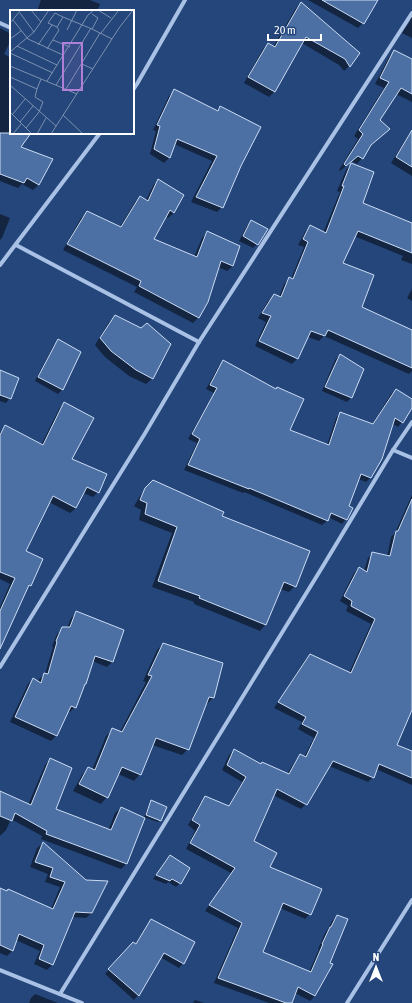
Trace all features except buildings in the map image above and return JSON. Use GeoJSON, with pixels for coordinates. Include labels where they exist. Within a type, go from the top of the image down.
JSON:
{"type":"FeatureCollection","features":[{"type":"Feature","properties":{"kind":"street"},"geometry":{"type":"LineString","coordinates":[[135,83],[185,0]]}},
{"type":"Feature","properties":{"kind":"street"},"geometry":{"type":"LineString","coordinates":[[0,667],[144,435],[199,342],[412,13]]}},
{"type":"Feature","properties":{"kind":"street"},"geometry":{"type":"LineString","coordinates":[[0,23],[10,28]]}},
{"type":"Feature","properties":{"kind":"street"},"geometry":{"type":"LineString","coordinates":[[0,264],[99,134]]}},
{"type":"Feature","properties":{"kind":"street"},"geometry":{"type":"LineString","coordinates":[[16,245],[199,342]]}},
{"type":"Feature","properties":{"kind":"street"},"geometry":{"type":"LineString","coordinates":[[60,994],[393,450],[412,422]]}},
{"type":"Feature","properties":{"kind":"street"},"geometry":{"type":"LineString","coordinates":[[393,450],[412,458]]}},
{"type":"Feature","properties":{"kind":"street"},"geometry":{"type":"LineString","coordinates":[[347,1003],[412,900]]}},
{"type":"Feature","properties":{"kind":"street"},"geometry":{"type":"LineString","coordinates":[[0,970],[82,1003]]}}]}
